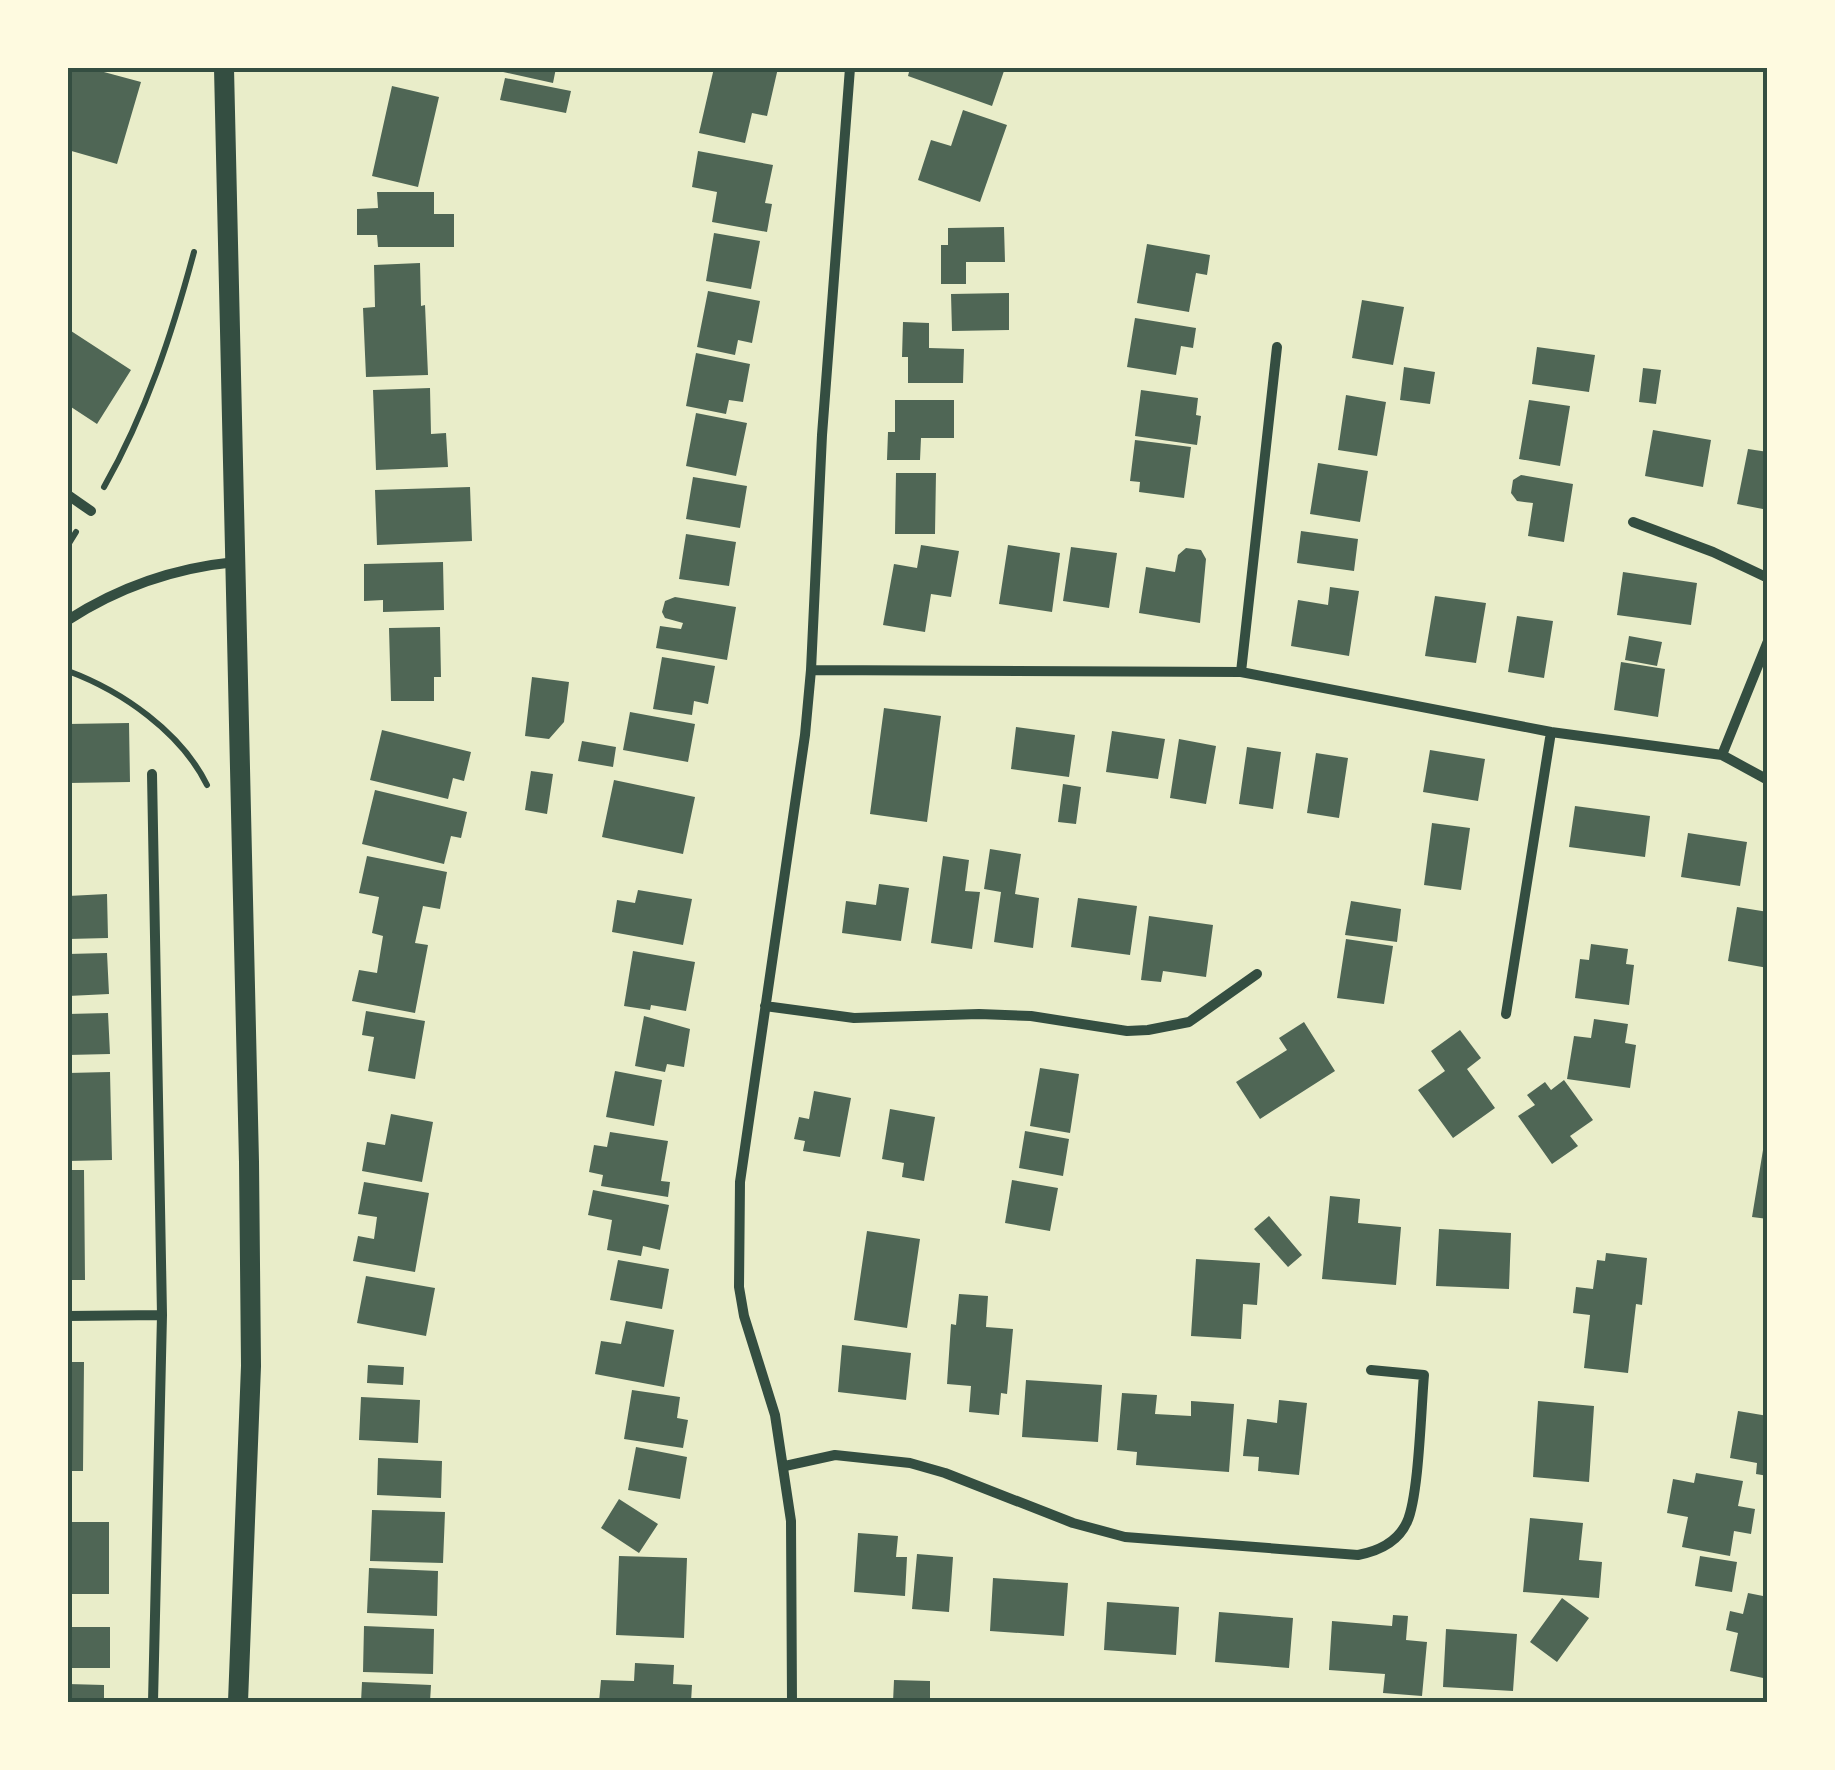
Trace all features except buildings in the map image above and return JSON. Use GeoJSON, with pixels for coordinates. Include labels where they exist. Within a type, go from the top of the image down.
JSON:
{"type":"FeatureCollection","features":[{"type":"Feature","properties":{"kind":"main road"},"geometry":{"type":"LineString","coordinates":[[224,68],[251,1366],[238,1702]]}},
{"type":"Feature","properties":{"kind":"street"},"geometry":{"type":"LineString","coordinates":[[792,1702],[794,1576],[785,1466],[762,1364],[744,1316],[737,1257],[740,1182],[805,735],[850,68]]}},
{"type":"Feature","properties":{"kind":"street"},"geometry":{"type":"LineString","coordinates":[[1241,672],[1277,347]]}},
{"type":"Feature","properties":{"kind":"street"},"geometry":{"type":"LineString","coordinates":[[68,495],[90,510]]}},
{"type":"Feature","properties":{"kind":"street"},"geometry":{"type":"LineString","coordinates":[[1633,522],[1714,552],[1768,578]]}},
{"type":"Feature","properties":{"kind":"street"},"geometry":{"type":"LineString","coordinates":[[68,620],[98,600],[136,584],[195,566],[236,562]]}},
{"type":"Feature","properties":{"kind":"street"},"geometry":{"type":"LineString","coordinates":[[1722,755],[1768,640]]}},
{"type":"Feature","properties":{"kind":"street"},"geometry":{"type":"LineString","coordinates":[[811,670],[1241,672],[1551,732],[1722,755],[1768,780]]}},
{"type":"Feature","properties":{"kind":"street"},"geometry":{"type":"LineString","coordinates":[[1506,1014],[1551,732]]}},
{"type":"Feature","properties":{"kind":"street"},"geometry":{"type":"LineString","coordinates":[[152,774],[162,1315],[153,1702]]}},
{"type":"Feature","properties":{"kind":"street"},"geometry":{"type":"LineString","coordinates":[[766,1006],[854,1018],[1030,1016],[1148,1030],[1189,1022],[1258,974]]}},
{"type":"Feature","properties":{"kind":"street"},"geometry":{"type":"LineString","coordinates":[[68,1316],[162,1315]]}},
{"type":"Feature","properties":{"kind":"street"},"geometry":{"type":"LineString","coordinates":[[785,1466],[835,1456],[891,1460],[945,1473],[1072,1523],[1125,1537],[1358,1555],[1386,1546],[1406,1524],[1411,1510],[1424,1375],[1372,1370]]}},
{"type":"Feature","properties":{"kind":"path"},"geometry":{"type":"LineString","coordinates":[[90,510],[126,449],[150,392],[177,317],[198,235]]}}]}
